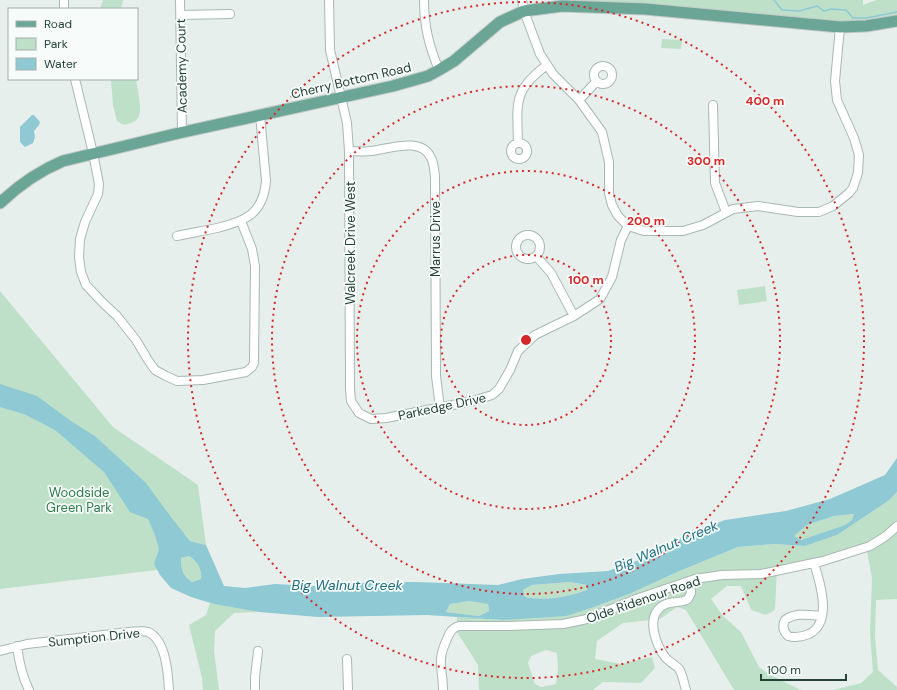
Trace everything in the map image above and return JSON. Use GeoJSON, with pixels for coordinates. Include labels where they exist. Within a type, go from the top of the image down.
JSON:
{"type":"FeatureCollection","features":[{"type":"Feature","properties":{"kind":"main road","name":"Cherry Bottom Road"},"geometry":{"type":"LineString","coordinates":[[0,203],[17,187],[46,168],[63,161],[182,132],[393,86],[428,76],[454,61],[500,22],[523,5],[677,12],[840,27],[866,26],[897,21]]}},
{"type":"Feature","properties":{"kind":"street","name":"Academy Court"},"geometry":{"type":"LineString","coordinates":[[180,0],[182,132]]}},
{"type":"Feature","properties":{"kind":"street","name":"Walcreek Drive West"},"geometry":{"type":"LineString","coordinates":[[329,0],[330,50],[347,123],[349,151],[350,389]]}},
{"type":"Feature","properties":{"kind":"street"},"geometry":{"type":"LineString","coordinates":[[424,0],[424,19],[428,40],[439,70]]}},
{"type":"Feature","properties":{"kind":"street"},"geometry":{"type":"LineString","coordinates":[[523,5],[540,54],[553,74],[579,100],[602,132],[609,162],[612,205],[618,216],[628,226],[644,231],[683,231],[703,225],[733,209],[758,206],[798,212],[818,212],[825,210],[839,202],[853,188],[858,173],[859,155],[854,138],[839,108],[836,91],[836,71],[840,27]]}},
{"type":"Feature","properties":{"kind":"street"},"geometry":{"type":"LineString","coordinates":[[180,15],[230,14]]}},
{"type":"Feature","properties":{"kind":"street"},"geometry":{"type":"LineString","coordinates":[[518,142],[518,102],[521,91],[533,75],[547,65]]}},
{"type":"Feature","properties":{"kind":"street"},"geometry":{"type":"LineString","coordinates":[[75,80],[99,184],[98,194],[85,222],[80,239],[79,257],[81,272],[86,285],[117,316],[136,340],[156,370],[177,381],[184,382],[203,380],[246,372],[254,363],[255,266],[252,249],[241,221]]}},
{"type":"Feature","properties":{"kind":"street"},"geometry":{"type":"LineString","coordinates":[[579,100],[596,82]]}},
{"type":"Feature","properties":{"kind":"street"},"geometry":{"type":"LineString","coordinates":[[713,105],[715,183],[721,203],[726,212]]}},
{"type":"Feature","properties":{"kind":"street"},"geometry":{"type":"LineString","coordinates":[[177,236],[241,221],[252,213],[262,200],[265,190],[266,171],[260,116]]}},
{"type":"Feature","properties":{"kind":"street","name":"Marrus Drive"},"geometry":{"type":"LineString","coordinates":[[349,151],[369,151],[402,145],[417,145],[426,150],[431,157],[435,176],[436,376],[440,408]]}},
{"type":"Feature","properties":{"kind":"street","name":"Parkedge Drive"},"geometry":{"type":"LineString","coordinates":[[350,389],[351,401],[359,413],[371,419],[386,418],[473,402],[492,395],[499,389],[510,370],[518,351],[535,335],[574,316],[600,299],[612,277],[621,240],[628,226]]}},
{"type":"Feature","properties":{"kind":"street"},"geometry":{"type":"LineString","coordinates":[[536,256],[551,273],[574,316]]}},
{"type":"Feature","properties":{"kind":"street","name":"Olde Ridenour Road"},"geometry":{"type":"LineString","coordinates":[[443,690],[440,661],[441,651],[450,632],[459,626],[563,624],[587,619],[636,599],[690,580],[722,575],[761,574],[814,563],[870,546],[886,536],[897,526]]}},
{"type":"Feature","properties":{"kind":"street"},"geometry":{"type":"LineString","coordinates":[[814,563],[824,609],[822,616],[819,626],[806,635],[798,637],[788,636],[784,630],[783,625],[785,620],[793,616],[822,616]]}},
{"type":"Feature","properties":{"kind":"street"},"geometry":{"type":"LineString","coordinates":[[686,690],[679,669],[666,658],[656,642],[654,619],[657,611],[663,605],[672,601],[682,601],[688,599],[691,593],[690,580]]}},
{"type":"Feature","properties":{"kind":"street","name":"Sumption Drive"},"geometry":{"type":"LineString","coordinates":[[0,651],[18,646],[142,631],[157,639],[161,646],[168,674],[169,690]]}},
{"type":"Feature","properties":{"kind":"street"},"geometry":{"type":"LineString","coordinates":[[18,646],[18,656],[23,676],[29,690]]}},
{"type":"Feature","properties":{"kind":"street"},"geometry":{"type":"LineString","coordinates":[[255,690],[258,651]]}},
{"type":"Feature","properties":{"kind":"street"},"geometry":{"type":"LineString","coordinates":[[347,659],[348,690]]}},
{"type":"Feature","properties":{"kind":"green space"},"geometry":{"type":"Polygon","coordinates":[[[103,0],[123,0],[121,8],[100,8],[103,0]]]}},
{"type":"Feature","properties":{"kind":"green space"},"geometry":{"type":"Polygon","coordinates":[[[573,0],[863,0],[863,5],[876,0],[897,0],[897,18],[861,23],[572,3],[573,0]]]}},
{"type":"Feature","properties":{"kind":"green space"},"geometry":{"type":"Polygon","coordinates":[[[662,39],[682,40],[681,49],[661,48],[662,39]]]}},
{"type":"Feature","properties":{"kind":"green space"},"geometry":{"type":"Polygon","coordinates":[[[111,80],[136,80],[140,110],[138,118],[132,123],[124,125],[117,121],[113,105],[111,80]]]}},
{"type":"Feature","properties":{"kind":"green space"},"geometry":{"type":"Polygon","coordinates":[[[765,286],[767,301],[739,305],[737,290],[765,286]]]}},
{"type":"Feature","properties":{"kind":"green space","name":"Woodside Green Park"},"geometry":{"type":"Polygon","coordinates":[[[0,291],[113,427],[198,485],[206,545],[190,541],[184,533],[173,568],[0,589],[0,291]]]}},
{"type":"Feature","properties":{"kind":"green space"},"geometry":{"type":"Polygon","coordinates":[[[897,492],[897,521],[885,532],[865,544],[811,560],[777,568],[775,610],[766,615],[751,610],[741,586],[727,586],[711,599],[723,616],[741,632],[759,667],[770,675],[801,690],[734,690],[686,610],[677,607],[660,619],[623,623],[597,641],[595,659],[621,664],[652,657],[655,668],[641,683],[603,682],[593,690],[479,690],[478,665],[457,632],[457,617],[503,620],[594,607],[629,594],[738,547],[774,544],[805,546],[837,535],[888,501],[897,492]],[[546,650],[531,656],[528,663],[535,684],[541,687],[556,684],[558,670],[557,653],[546,650]]]}},
{"type":"Feature","properties":{"kind":"green space"},"geometry":{"type":"Polygon","coordinates":[[[854,514],[852,520],[845,525],[801,540],[793,536],[807,525],[834,516],[854,514]]]}},
{"type":"Feature","properties":{"kind":"green space"},"geometry":{"type":"Polygon","coordinates":[[[897,531],[897,599],[876,600],[875,636],[878,670],[897,687],[897,690],[833,690],[861,683],[873,672],[870,633],[872,578],[867,552],[875,548],[897,531]]]}},
{"type":"Feature","properties":{"kind":"green space"},"geometry":{"type":"Polygon","coordinates":[[[189,556],[197,563],[201,572],[201,579],[192,582],[185,574],[181,566],[181,558],[189,556]]]}},
{"type":"Feature","properties":{"kind":"green space"},"geometry":{"type":"Polygon","coordinates":[[[570,582],[587,585],[587,590],[572,595],[540,599],[525,597],[523,590],[532,585],[570,582]]]}},
{"type":"Feature","properties":{"kind":"green space"},"geometry":{"type":"Polygon","coordinates":[[[469,601],[488,604],[489,611],[479,616],[446,612],[450,604],[469,601]]]}},
{"type":"Feature","properties":{"kind":"green space"},"geometry":{"type":"Polygon","coordinates":[[[210,603],[259,612],[234,613],[215,631],[214,651],[219,690],[203,690],[202,678],[189,625],[206,615],[210,603]]]}},
{"type":"Feature","properties":{"kind":"water"},"geometry":{"type":"Polygon","coordinates":[[[32,115],[34,115],[40,122],[34,131],[35,137],[33,143],[25,147],[20,142],[20,127],[32,115]]]}},
{"type":"Feature","properties":{"kind":"water","name":"Big Walnut Creek"},"geometry":{"type":"Polygon","coordinates":[[[0,384],[37,396],[96,437],[146,483],[190,541],[206,545],[224,586],[245,588],[275,584],[331,587],[370,582],[498,585],[522,579],[559,574],[608,571],[642,559],[689,534],[725,520],[786,511],[830,499],[885,475],[897,458],[897,492],[888,501],[837,535],[805,546],[774,544],[738,547],[629,594],[566,616],[503,620],[427,615],[318,617],[259,612],[214,604],[191,597],[171,588],[160,575],[154,564],[159,549],[148,519],[130,512],[104,472],[55,430],[24,414],[0,407],[0,384]],[[854,514],[834,516],[807,525],[794,536],[801,540],[845,525],[852,520],[854,514]],[[189,556],[181,558],[181,566],[186,577],[192,582],[201,579],[199,566],[195,561],[189,556]],[[570,582],[532,585],[523,590],[525,597],[540,599],[556,598],[587,590],[587,585],[570,582]],[[469,601],[450,604],[446,612],[479,616],[489,611],[488,604],[469,601]]]}},
{"type":"Feature","properties":{"kind":"waterway"},"geometry":{"type":"LineString","coordinates":[[774,0],[782,10],[799,11],[817,6],[824,11],[831,9],[846,10],[853,18],[866,18],[897,12]]}}]}
